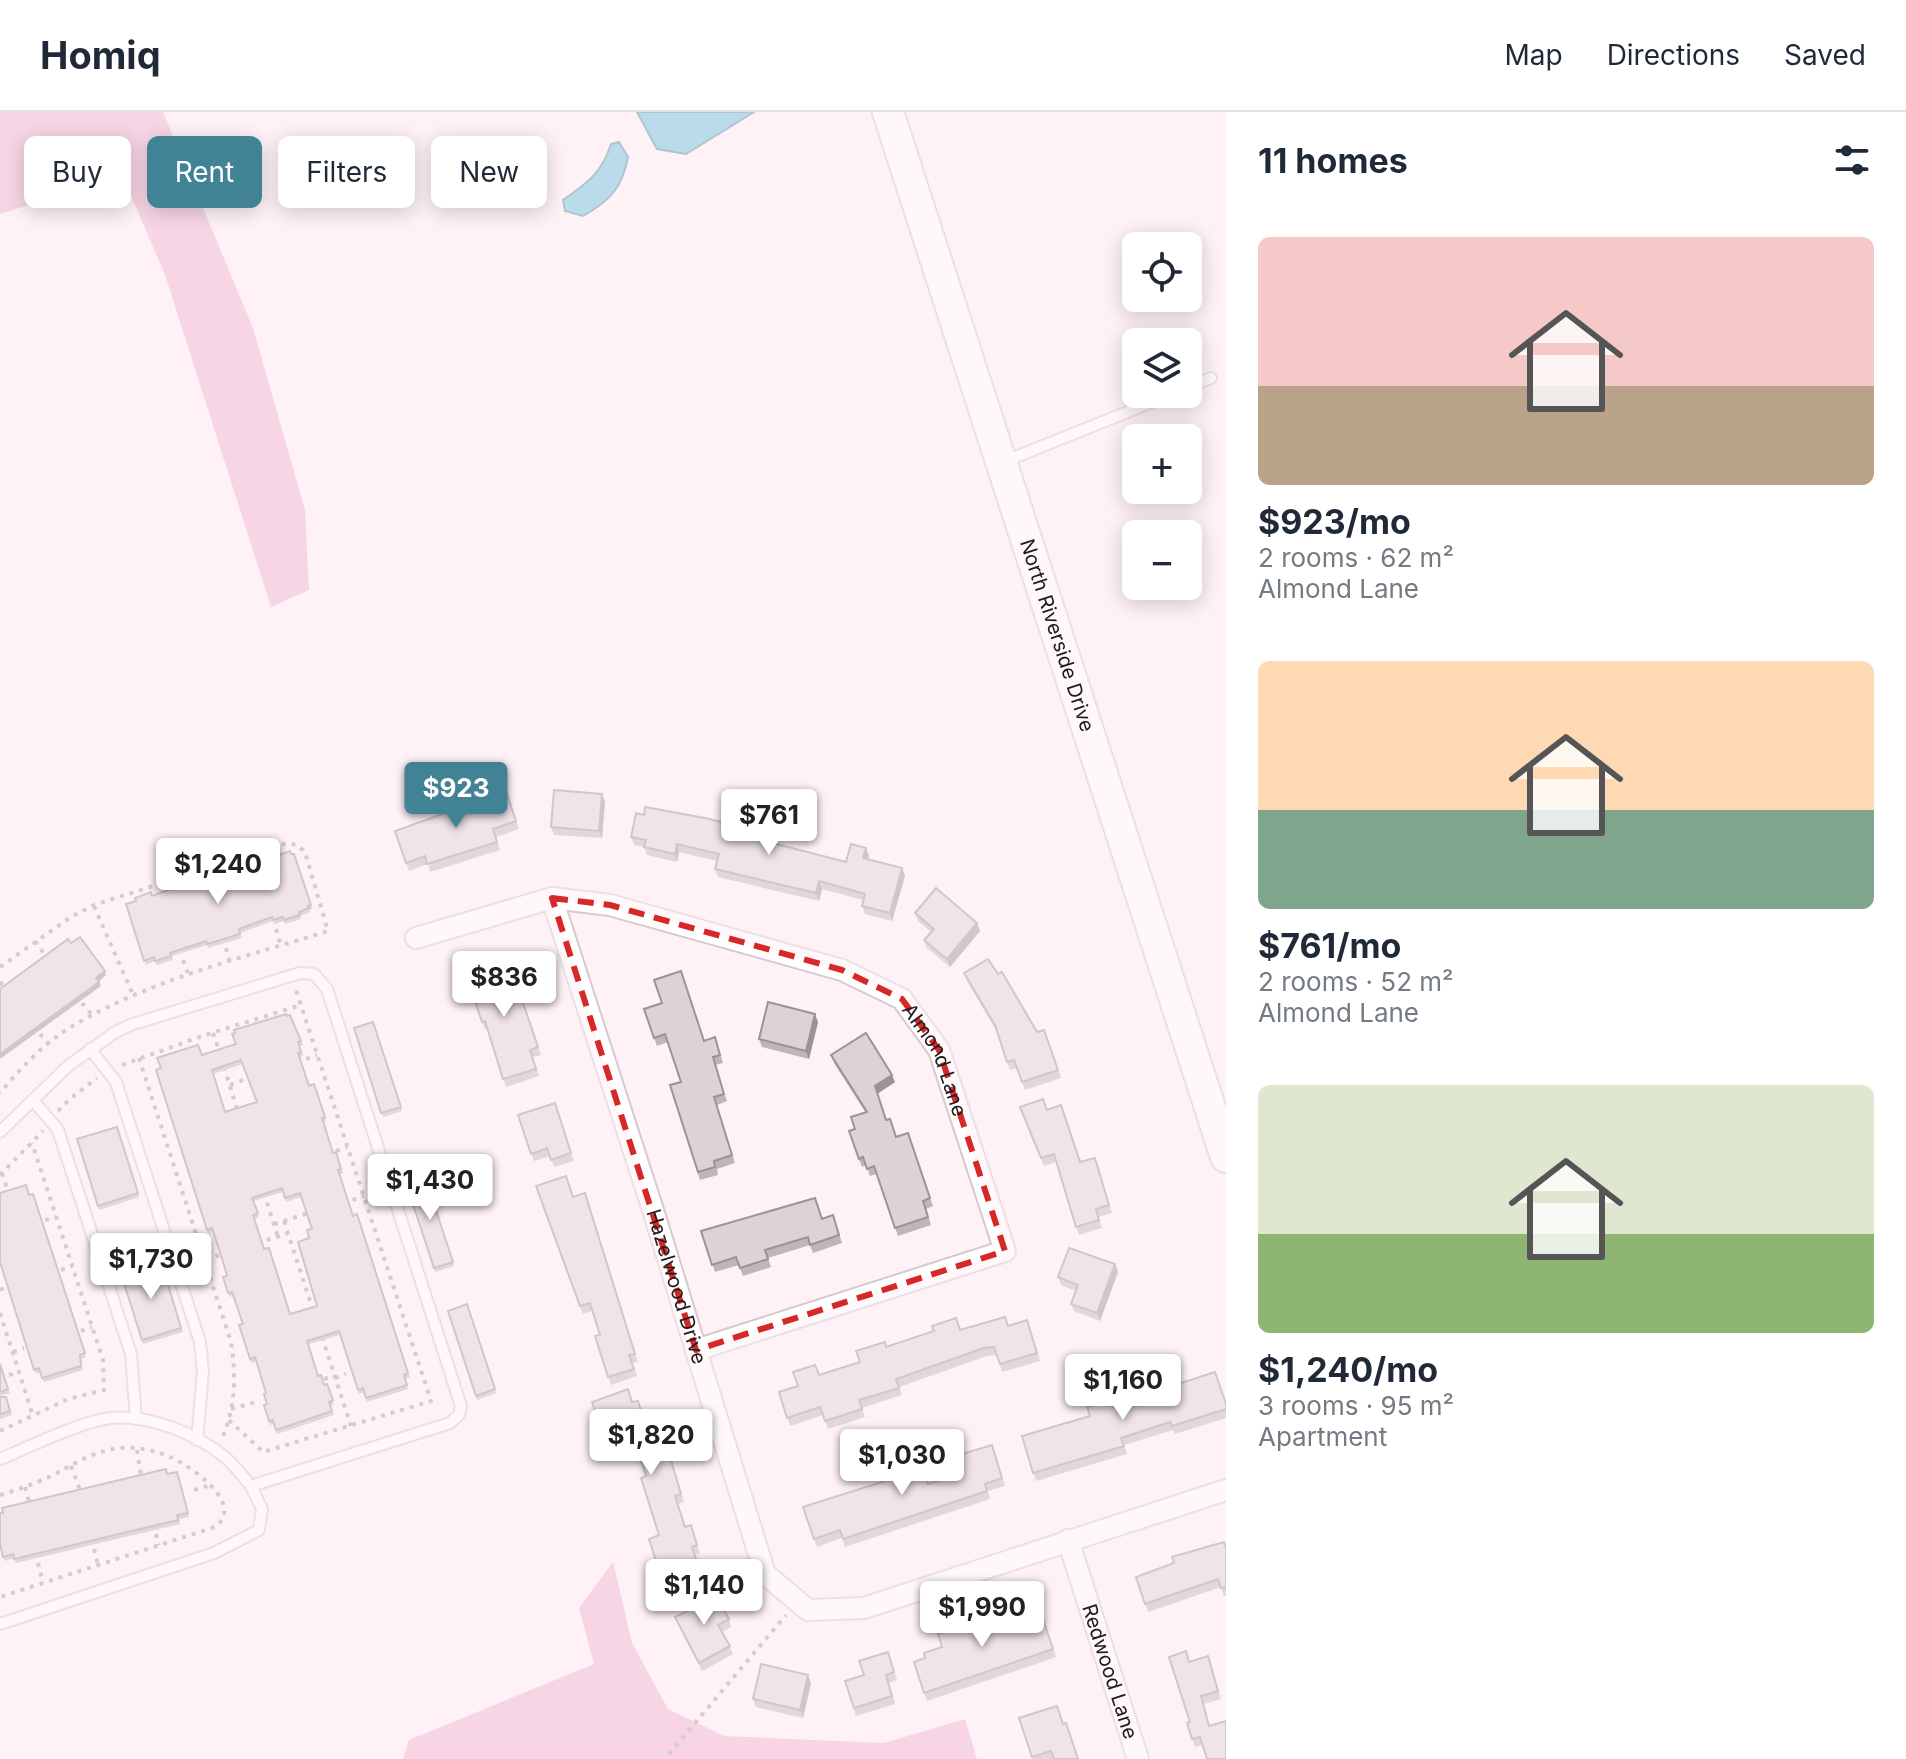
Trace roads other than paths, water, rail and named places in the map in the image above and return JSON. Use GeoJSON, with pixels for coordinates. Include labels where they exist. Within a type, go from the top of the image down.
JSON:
{"type":"FeatureCollection","features":[{"type":"Feature","properties":{"kind":"street","name":"North Riverside Drive"},"geometry":{"type":"LineString","coordinates":[[888,112],[1221,1124],[1226,1157]]}},
{"type":"Feature","properties":{"kind":"street","name":"Almond Lane"},"geometry":{"type":"LineString","coordinates":[[416,938],[552,898],[610,905],[842,970],[902,999],[939,1050],[1005,1251],[696,1350]]}},
{"type":"Feature","properties":{"kind":"street","name":"Hazelwood Drive"},"geometry":{"type":"LineString","coordinates":[[552,898],[765,1574],[808,1610],[864,1608],[1226,1490]]}},
{"type":"Feature","properties":{"kind":"street","name":"Redwood Lane"},"geometry":{"type":"LineString","coordinates":[[1068,1540],[1138,1759]]}},
{"type":"Feature","properties":{"kind":"lane"},"geometry":{"type":"LineString","coordinates":[[1202,382],[1211,378]]}},
{"type":"Feature","properties":{"kind":"lane"},"geometry":{"type":"LineString","coordinates":[[1001,462],[1137,408]]}},
{"type":"Feature","properties":{"kind":"lane"},"geometry":{"type":"LineString","coordinates":[[0,1132],[90,1049],[130,1025],[292,976],[310,972],[322,981],[461,1406],[459,1415],[450,1423],[251,1486]]}},
{"type":"Feature","properties":{"kind":"lane"},"geometry":{"type":"LineString","coordinates":[[90,1049],[116,1082],[200,1342],[203,1371],[197,1440]]}},
{"type":"Feature","properties":{"kind":"lane"},"geometry":{"type":"LineString","coordinates":[[33,1100],[58,1130],[131,1354],[136,1419]]}},
{"type":"Feature","properties":{"kind":"lane"},"geometry":{"type":"LineString","coordinates":[[0,1459],[102,1419],[136,1419],[158,1424],[216,1451],[251,1486],[262,1509],[259,1530],[214,1553],[0,1624]]}},
{"type":"Feature","properties":{"kind":"water"},"geometry":{"type":"Polygon","coordinates":[[[637,112],[754,112],[686,154],[657,149],[637,112]]]}},
{"type":"Feature","properties":{"kind":"water"},"geometry":{"type":"Polygon","coordinates":[[[619,142],[628,157],[613,192],[601,205],[583,216],[565,211],[563,200],[593,176],[611,144],[619,142]]]}}]}
